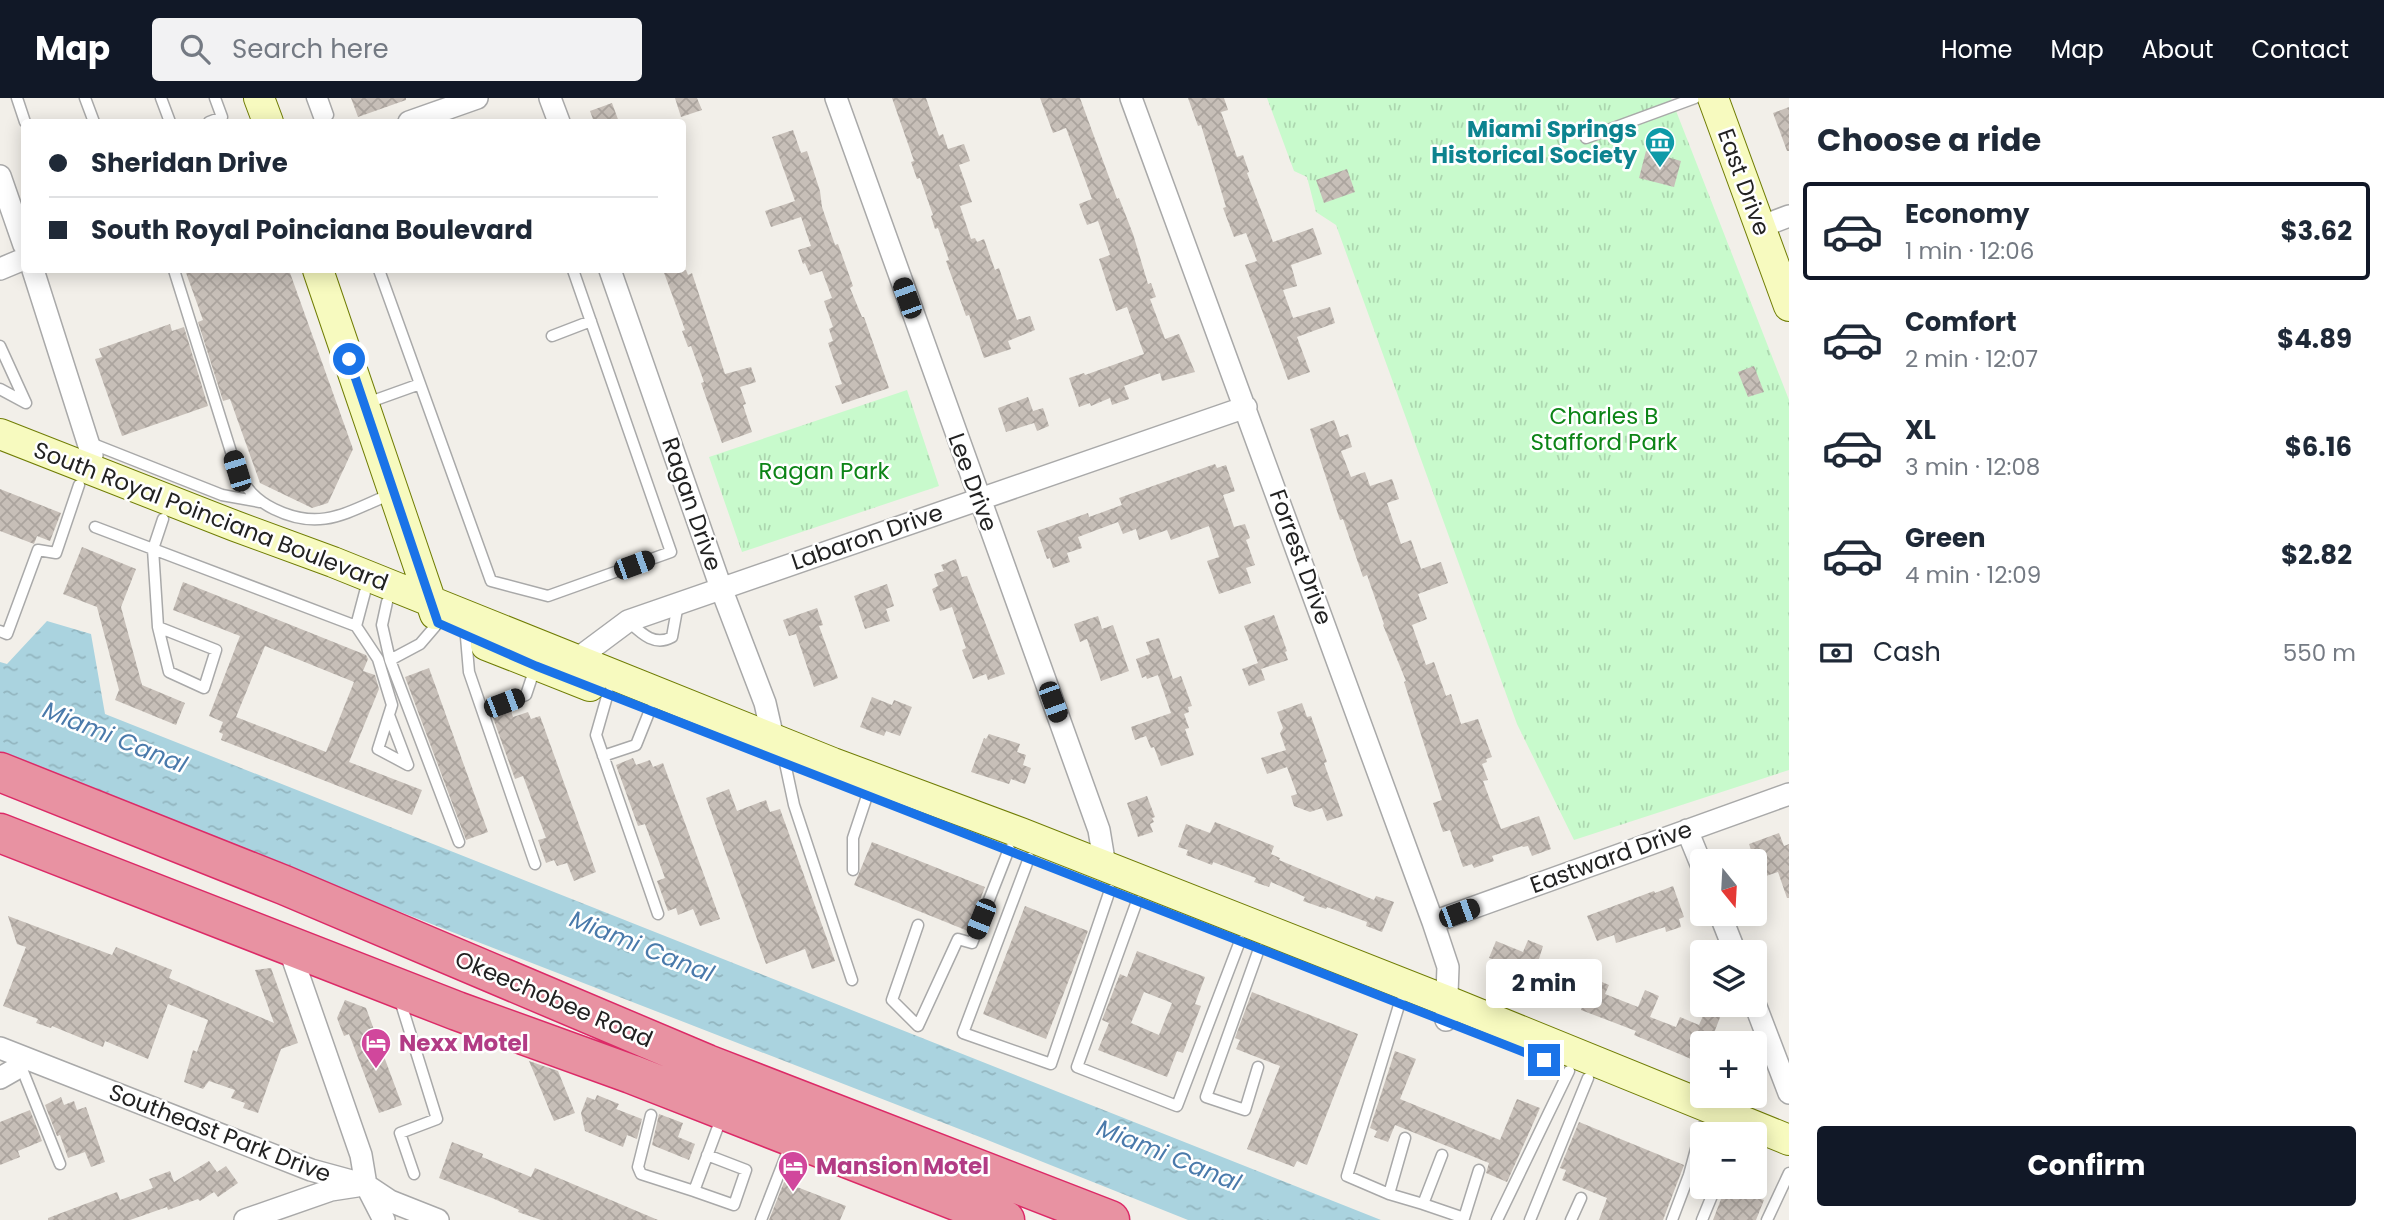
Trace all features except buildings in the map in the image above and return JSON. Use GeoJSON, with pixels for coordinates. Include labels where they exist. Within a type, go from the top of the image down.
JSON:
{"type":"FeatureCollection","features":[{"type":"Feature","properties":{"kind":"highway","name":"Okeechobee Road"},"geometry":{"type":"LineString","coordinates":[[0,772],[284,885],[706,1064],[1110,1220]]}},
{"type":"Feature","properties":{"kind":"highway"},"geometry":{"type":"LineString","coordinates":[[0,807],[279,917],[506,1015],[631,1074]]}},
{"type":"Feature","properties":{"kind":"highway","name":"Okeechobee Road"},"geometry":{"type":"LineString","coordinates":[[0,833],[793,1137],[962,1211],[1005,1220]]}},
{"type":"Feature","properties":{"kind":"street"},"geometry":{"type":"LineString","coordinates":[[259,98],[267,119]]}},
{"type":"Feature","properties":{"kind":"street"},"geometry":{"type":"LineString","coordinates":[[550,98],[558,119]]}},
{"type":"Feature","properties":{"kind":"street","name":"Lee Drive"},"geometry":{"type":"LineString","coordinates":[[836,98],[1117,886]]}},
{"type":"Feature","properties":{"kind":"street","name":"Forrest Drive"},"geometry":{"type":"LineString","coordinates":[[1131,98],[1433,922],[1448,967],[1446,1011]]}},
{"type":"Feature","properties":{"kind":"street","name":"East Drive"},"geometry":{"type":"LineString","coordinates":[[1713,98],[1789,306]]}},
{"type":"Feature","properties":{"kind":"street"},"geometry":{"type":"LineString","coordinates":[[433,118],[467,100]]}},
{"type":"Feature","properties":{"kind":"street"},"geometry":{"type":"LineString","coordinates":[[0,176],[21,236]]}},
{"type":"Feature","properties":{"kind":"street"},"geometry":{"type":"LineString","coordinates":[[1760,226],[1789,216]]}},
{"type":"Feature","properties":{"kind":"street"},"geometry":{"type":"LineString","coordinates":[[0,269],[21,260]]}},
{"type":"Feature","properties":{"kind":"street"},"geometry":{"type":"LineString","coordinates":[[34,273],[85,465]]}},
{"type":"Feature","properties":{"kind":"street"},"geometry":{"type":"LineString","coordinates":[[319,273],[434,613]]}},
{"type":"Feature","properties":{"kind":"street","name":"Ragan Drive"},"geometry":{"type":"LineString","coordinates":[[611,273],[779,750]]}},
{"type":"Feature","properties":{"kind":"street","name":"Labaron Drive"},"geometry":{"type":"LineString","coordinates":[[577,659],[628,621],[1246,407]]}},
{"type":"Feature","properties":{"kind":"street","name":"South Royal Poinciana Boulevard"},"geometry":{"type":"LineString","coordinates":[[0,434],[333,562],[434,613],[466,637],[536,666],[650,709],[779,750],[867,796],[1019,853],[1117,886],[1249,945],[1400,1002],[1446,1011],[1578,1074],[1691,1122]]}},
{"type":"Feature","properties":{"kind":"street","name":"South Royal Poinciana Boulevard"},"geometry":{"type":"LineString","coordinates":[[0,456],[85,465],[163,519],[376,597],[577,659],[779,750],[1117,886],[1789,1140]]}},
{"type":"Feature","properties":{"kind":"street","name":"Eastward Drive"},"geometry":{"type":"LineString","coordinates":[[1433,922],[1789,794]]}},
{"type":"Feature","properties":{"kind":"street"},"geometry":{"type":"LineString","coordinates":[[1687,830],[1695,849]]}},
{"type":"Feature","properties":{"kind":"street"},"geometry":{"type":"LineString","coordinates":[[288,945],[361,1155],[366,1185],[384,1220]]}},
{"type":"Feature","properties":{"kind":"street"},"geometry":{"type":"LineString","coordinates":[[1760,1017],[1789,1093]]}},
{"type":"Feature","properties":{"kind":"street","name":"Southeast Park Drive"},"geometry":{"type":"LineString","coordinates":[[0,1048],[22,1061],[311,1170],[366,1185],[390,1201],[438,1220]]}},
{"type":"Feature","properties":{"kind":"street"},"geometry":{"type":"LineString","coordinates":[[0,1078],[15,1070],[22,1061]]}},
{"type":"Feature","properties":{"kind":"street"},"geometry":{"type":"LineString","coordinates":[[1767,1154],[1789,1162]]}},
{"type":"Feature","properties":{"kind":"street"},"geometry":{"type":"LineString","coordinates":[[245,1220],[331,1189],[366,1185]]}},
{"type":"Feature","properties":{"kind":"lane"},"geometry":{"type":"LineString","coordinates":[[17,98],[24,119]]}},
{"type":"Feature","properties":{"kind":"lane"},"geometry":{"type":"LineString","coordinates":[[85,98],[93,119]]}},
{"type":"Feature","properties":{"kind":"lane"},"geometry":{"type":"LineString","coordinates":[[161,98],[169,119]]}},
{"type":"Feature","properties":{"kind":"lane"},"geometry":{"type":"LineString","coordinates":[[215,98],[222,117],[217,119]]}},
{"type":"Feature","properties":{"kind":"lane"},"geometry":{"type":"LineString","coordinates":[[312,98],[319,117],[328,115],[322,98]]}},
{"type":"Feature","properties":{"kind":"lane"},"geometry":{"type":"LineString","coordinates":[[1586,138],[1695,98]]}},
{"type":"Feature","properties":{"kind":"lane"},"geometry":{"type":"LineString","coordinates":[[175,273],[237,471],[245,487],[260,502]]}},
{"type":"Feature","properties":{"kind":"lane"},"geometry":{"type":"LineString","coordinates":[[380,273],[491,581],[548,596],[671,551],[574,273]]}},
{"type":"Feature","properties":{"kind":"lane"},"geometry":{"type":"LineString","coordinates":[[552,336],[591,321]]}},
{"type":"Feature","properties":{"kind":"lane"},"geometry":{"type":"LineString","coordinates":[[0,346],[26,403],[0,389]]}},
{"type":"Feature","properties":{"kind":"lane"},"geometry":{"type":"LineString","coordinates":[[364,404],[420,384]]}},
{"type":"Feature","properties":{"kind":"lane"},"geometry":{"type":"LineString","coordinates":[[0,631],[7,634],[38,550],[56,553],[85,465],[260,502],[301,520],[318,521],[350,512],[394,493]]}},
{"type":"Feature","properties":{"kind":"lane"},"geometry":{"type":"LineString","coordinates":[[158,627],[216,650],[205,688],[169,672],[158,627],[153,549],[163,519]]}},
{"type":"Feature","properties":{"kind":"lane"},"geometry":{"type":"LineString","coordinates":[[95,527],[356,626],[378,659],[392,705],[389,715]]}},
{"type":"Feature","properties":{"kind":"lane"},"geometry":{"type":"LineString","coordinates":[[356,626],[376,597]]}},
{"type":"Feature","properties":{"kind":"lane"},"geometry":{"type":"LineString","coordinates":[[376,597],[390,660],[458,842]]}},
{"type":"Feature","properties":{"kind":"lane"},"geometry":{"type":"LineString","coordinates":[[628,621],[655,641],[664,641],[671,637],[678,604]]}},
{"type":"Feature","properties":{"kind":"lane"},"geometry":{"type":"LineString","coordinates":[[390,660],[420,644],[434,613]]}},
{"type":"Feature","properties":{"kind":"lane"},"geometry":{"type":"LineString","coordinates":[[466,637],[469,672],[535,864]]}},
{"type":"Feature","properties":{"kind":"lane"},"geometry":{"type":"LineString","coordinates":[[483,711],[526,695],[536,666]]}},
{"type":"Feature","properties":{"kind":"lane"},"geometry":{"type":"LineString","coordinates":[[608,693],[596,735],[658,914]]}},
{"type":"Feature","properties":{"kind":"lane"},"geometry":{"type":"LineString","coordinates":[[603,756],[636,744],[650,709]]}},
{"type":"Feature","properties":{"kind":"lane"},"geometry":{"type":"LineString","coordinates":[[779,750],[794,805],[852,980]]}},
{"type":"Feature","properties":{"kind":"lane"},"geometry":{"type":"LineString","coordinates":[[853,870],[853,838],[867,796]]}},
{"type":"Feature","properties":{"kind":"lane"},"geometry":{"type":"LineString","coordinates":[[1019,853],[962,1033],[1051,1064],[1117,886]]}},
{"type":"Feature","properties":{"kind":"lane"},"geometry":{"type":"LineString","coordinates":[[918,925],[892,1000],[918,1026],[958,939],[972,943],[1019,853]]}},
{"type":"Feature","properties":{"kind":"lane"},"geometry":{"type":"LineString","coordinates":[[1117,886],[1077,1066],[1177,1106],[1249,945]]}},
{"type":"Feature","properties":{"kind":"lane"},"geometry":{"type":"LineString","coordinates":[[1249,945],[1206,1097],[1245,1110],[1258,1067]]}},
{"type":"Feature","properties":{"kind":"lane"},"geometry":{"type":"LineString","coordinates":[[396,987],[437,1119],[400,1133],[414,1174]]}},
{"type":"Feature","properties":{"kind":"lane"},"geometry":{"type":"LineString","coordinates":[[1400,1002],[1347,1176],[1389,1194],[1468,1219],[1479,1170]]}},
{"type":"Feature","properties":{"kind":"lane"},"geometry":{"type":"LineString","coordinates":[[22,1061],[60,1164]]}},
{"type":"Feature","properties":{"kind":"lane"},"geometry":{"type":"LineString","coordinates":[[1497,1220],[1578,1074]]}},
{"type":"Feature","properties":{"kind":"lane"},"geometry":{"type":"LineString","coordinates":[[1530,1220],[1578,1074]]}},
{"type":"Feature","properties":{"kind":"lane"},"geometry":{"type":"LineString","coordinates":[[694,1191],[724,1110]]}},
{"type":"Feature","properties":{"kind":"lane"},"geometry":{"type":"LineString","coordinates":[[651,1115],[638,1167],[641,1174],[734,1205],[746,1170],[707,1155]]}},
{"type":"Feature","properties":{"kind":"lane"},"geometry":{"type":"LineString","coordinates":[[761,1220],[793,1137]]}},
{"type":"Feature","properties":{"kind":"lane"},"geometry":{"type":"LineString","coordinates":[[1389,1194],[1405,1138]]}},
{"type":"Feature","properties":{"kind":"lane"},"geometry":{"type":"LineString","coordinates":[[1423,1204],[1442,1155]]}},
{"type":"Feature","properties":{"kind":"lane"},"geometry":{"type":"LineString","coordinates":[[1672,1220],[1690,1173]]}},
{"type":"Feature","properties":{"kind":"lane"},"geometry":{"type":"LineString","coordinates":[[1767,1220],[1789,1173]]}},
{"type":"Feature","properties":{"kind":"lane"},"geometry":{"type":"LineString","coordinates":[[1571,1220],[1581,1198]]}},
{"type":"Feature","properties":{"kind":"lane"},"geometry":{"type":"LineString","coordinates":[[1702,1220],[1711,1199]]}},
{"type":"Feature","properties":{"kind":"green space","name":"Charles B Stafford Park"},"geometry":{"type":"Polygon","coordinates":[[[1267,98],[1671,98],[1789,400],[1789,770],[1574,840],[1517,724],[1336,225],[1316,212],[1307,177],[1294,171],[1267,98]]]}},
{"type":"Feature","properties":{"kind":"green space","name":"Ragan Park"},"geometry":{"type":"Polygon","coordinates":[[[907,390],[939,486],[742,552],[709,457],[907,390]]]}},
{"type":"Feature","properties":{"kind":"water","name":"Miami Canal"},"geometry":{"type":"Polygon","coordinates":[[[47,621],[91,634],[105,714],[1381,1220],[1188,1220],[182,827],[0,752],[0,662],[7,664],[47,621]]]}},
{"type":"Feature","properties":{"kind":"place","name":"Miami Springs Historical Society"},"geometry":{"type":"Point","coordinates":[1660,169]}},
{"type":"Feature","properties":{"kind":"place","name":"Nexx Motel"},"geometry":{"type":"Point","coordinates":[376,1070]}},
{"type":"Feature","properties":{"kind":"place","name":"Mansion Motel"},"geometry":{"type":"Point","coordinates":[793,1193]}},
{"type":"Feature","properties":{"kind":"route"},"geometry":{"type":"LineString","coordinates":[[349,359],[438,623],[536,666],[1544,1060]]}}]}
